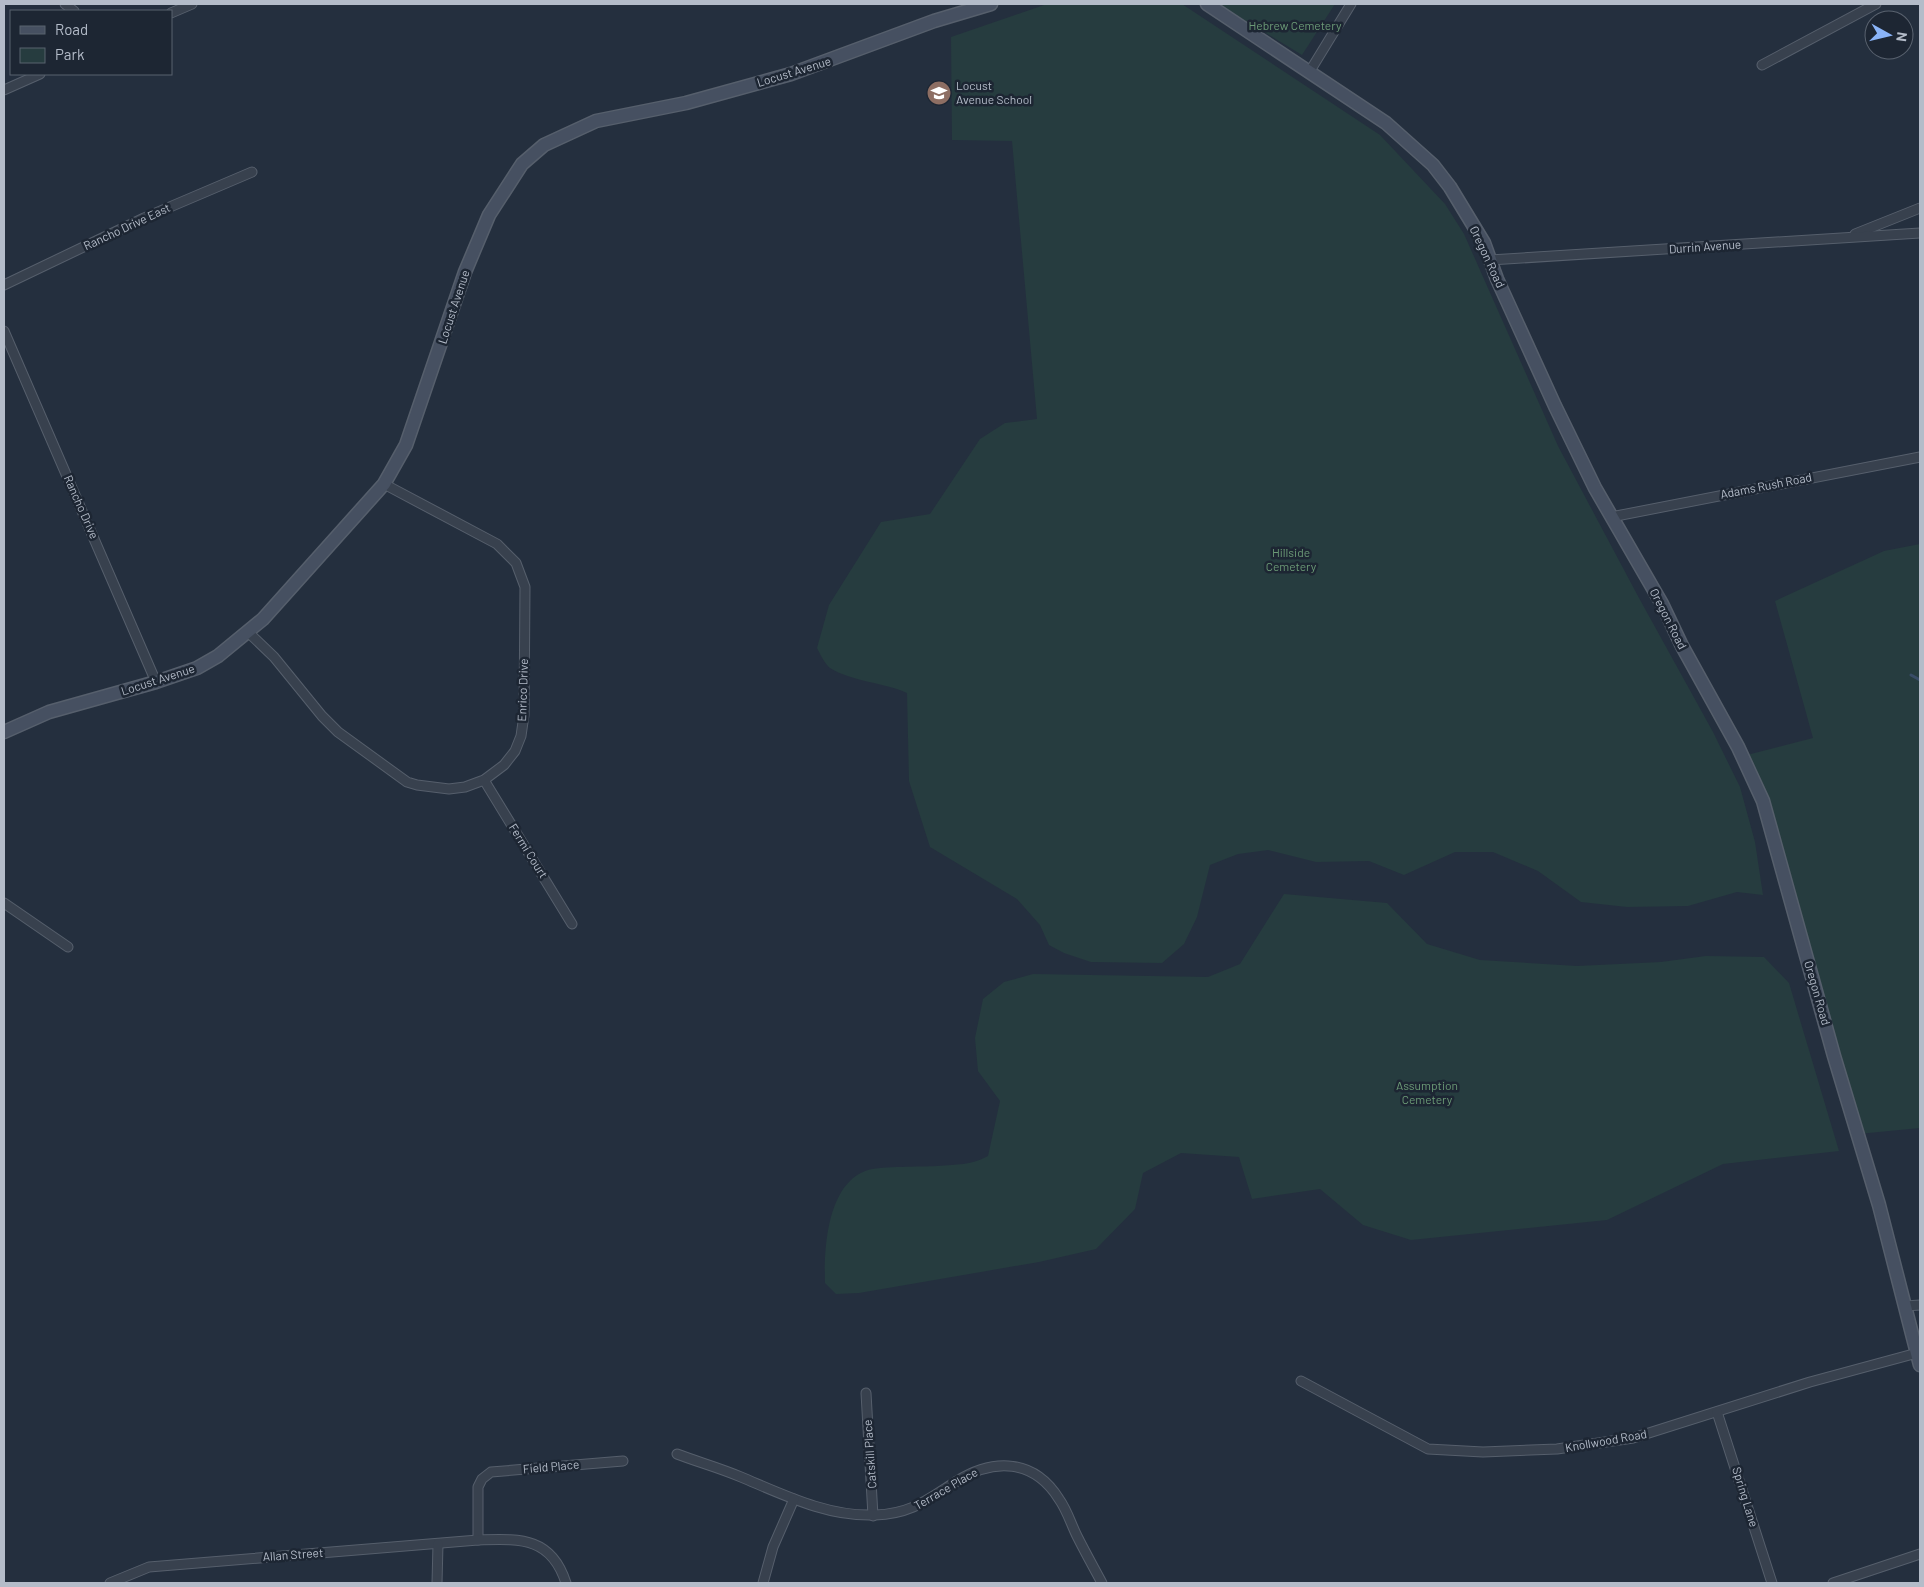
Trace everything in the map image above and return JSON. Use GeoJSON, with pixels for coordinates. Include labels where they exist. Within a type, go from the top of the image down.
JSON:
{"type":"FeatureCollection","features":[{"type":"Feature","properties":{"kind":"street"},"geometry":{"type":"LineString","coordinates":[[172,13],[192,4]]}},
{"type":"Feature","properties":{"kind":"street","name":"Locust Avenue"},"geometry":{"type":"LineString","coordinates":[[4,732],[49,712],[156,682],[197,668],[218,656],[263,620],[384,484],[406,445],[465,272],[489,215],[522,164],[544,145],[596,121],[686,103],[791,74],[934,21],[991,4]]}},
{"type":"Feature","properties":{"kind":"street","name":"Oregon Road"},"geometry":{"type":"LineString","coordinates":[[1207,4],[1386,123],[1433,165],[1457,198],[1484,243],[1555,406],[1611,517],[1662,604],[1682,646],[1738,747],[1763,801],[1834,1056],[1879,1205],[1919,1359]]}},
{"type":"Feature","properties":{"kind":"street"},"geometry":{"type":"LineString","coordinates":[[1310,71],[1351,4]]}},
{"type":"Feature","properties":{"kind":"street"},"geometry":{"type":"LineString","coordinates":[[1762,65],[1876,4]]}},
{"type":"Feature","properties":{"kind":"street"},"geometry":{"type":"LineString","coordinates":[[4,90],[38,75]]}},
{"type":"Feature","properties":{"kind":"street","name":"Rancho Drive East"},"geometry":{"type":"LineString","coordinates":[[4,285],[144,218],[252,172]]}},
{"type":"Feature","properties":{"kind":"street"},"geometry":{"type":"LineString","coordinates":[[1846,238],[1915,212],[1920,208]]}},
{"type":"Feature","properties":{"kind":"street","name":"Durrin Avenue"},"geometry":{"type":"LineString","coordinates":[[1490,260],[1920,232]]}},
{"type":"Feature","properties":{"kind":"street","name":"Rancho Drive"},"geometry":{"type":"LineString","coordinates":[[4,331],[156,682]]}},
{"type":"Feature","properties":{"kind":"street","name":"Adams Rush Road"},"geometry":{"type":"LineString","coordinates":[[1611,517],[1920,457]]}},
{"type":"Feature","properties":{"kind":"street","name":"Enrico Drive"},"geometry":{"type":"LineString","coordinates":[[248,632],[274,657],[322,716],[338,732],[407,782],[449,788],[465,787],[484,780],[504,765],[515,751],[524,715],[525,587],[521,573],[516,563],[497,544],[384,484]]}},
{"type":"Feature","properties":{"kind":"street","name":"Fermi Court"},"geometry":{"type":"LineString","coordinates":[[484,780],[572,924]]}},
{"type":"Feature","properties":{"kind":"street"},"geometry":{"type":"LineString","coordinates":[[4,903],[68,948]]}},
{"type":"Feature","properties":{"kind":"street"},"geometry":{"type":"LineString","coordinates":[[1906,1306],[1920,1305]]}},
{"type":"Feature","properties":{"kind":"street","name":"Knollwood Road"},"geometry":{"type":"LineString","coordinates":[[1301,1381],[1428,1449],[1483,1452],[1588,1446],[1633,1438],[1810,1382],[1919,1359]]}},
{"type":"Feature","properties":{"kind":"street","name":"Catskill Place"},"geometry":{"type":"LineString","coordinates":[[866,1393],[873,1516]]}},
{"type":"Feature","properties":{"kind":"street","name":"Spring Lane"},"geometry":{"type":"LineString","coordinates":[[1717,1412],[1772,1583]]}},
{"type":"Feature","properties":{"kind":"street","name":"Terrace Place"},"geometry":{"type":"LineString","coordinates":[[677,1454],[833,1512],[873,1516],[898,1514],[921,1505],[980,1468],[1002,1465],[1018,1467],[1042,1479],[1060,1499],[1102,1583]]}},
{"type":"Feature","properties":{"kind":"street","name":"Field Place"},"geometry":{"type":"LineString","coordinates":[[478,1540],[478,1488],[482,1479],[491,1472],[623,1461]]}},
{"type":"Feature","properties":{"kind":"street"},"geometry":{"type":"LineString","coordinates":[[763,1583],[773,1547],[794,1499]]}},
{"type":"Feature","properties":{"kind":"street","name":"Allan Street"},"geometry":{"type":"LineString","coordinates":[[110,1583],[149,1568],[478,1540],[520,1539],[545,1550],[555,1560],[566,1583]]}},
{"type":"Feature","properties":{"kind":"street"},"geometry":{"type":"LineString","coordinates":[[437,1583],[438,1544]]}},
{"type":"Feature","properties":{"kind":"street"},"geometry":{"type":"LineString","coordinates":[[1833,1583],[1920,1554]]}},
{"type":"Feature","properties":{"kind":"green space","name":"Hillside Cemetery"},"geometry":{"type":"Polygon","coordinates":[[[1047,4],[1182,4],[1380,135],[1445,204],[1464,234],[1558,446],[1713,732],[1740,787],[1755,842],[1763,895],[1737,892],[1688,906],[1627,907],[1581,902],[1538,871],[1493,852],[1455,852],[1404,875],[1369,861],[1316,862],[1268,850],[1238,854],[1210,865],[1197,917],[1184,944],[1162,963],[1091,962],[1064,953],[1049,945],[1040,925],[1017,899],[930,847],[909,781],[907,693],[839,673],[828,666],[817,648],[829,605],[881,522],[930,514],[980,439],[1005,423],[1037,419],[1012,141],[952,140],[951,37],[1047,4]]]}},
{"type":"Feature","properties":{"kind":"green space","name":"Hebrew Cemetery"},"geometry":{"type":"Polygon","coordinates":[[[1218,4],[1335,4],[1302,55],[1218,4]]]}},
{"type":"Feature","properties":{"kind":"green space"},"geometry":{"type":"Polygon","coordinates":[[[1920,544],[1920,1128],[1858,1134],[1747,755],[1813,738],[1775,601],[1884,551],[1920,544]]]}},
{"type":"Feature","properties":{"kind":"green space","name":"Assumption Cemetery"},"geometry":{"type":"Polygon","coordinates":[[[1284,894],[1387,903],[1427,944],[1480,960],[1577,966],[1661,962],[1706,956],[1764,957],[1789,983],[1839,1151],[1723,1164],[1607,1220],[1411,1240],[1363,1225],[1320,1189],[1252,1199],[1239,1157],[1181,1153],[1143,1173],[1135,1209],[1096,1249],[1039,1262],[859,1293],[836,1294],[825,1283],[827,1235],[831,1218],[836,1202],[844,1188],[854,1177],[868,1170],[963,1164],[975,1162],[988,1156],[1000,1101],[978,1071],[975,1038],[983,999],[1004,982],[1033,974],[1208,977],[1240,964],[1284,894]]]}},
{"type":"Feature","properties":{"kind":"waterway"},"geometry":{"type":"LineString","coordinates":[[1911,675],[1920,680]]}},
{"type":"Feature","properties":{"kind":"place","name":"Locust Avenue School"},"geometry":{"type":"Point","coordinates":[939,93]}}]}
